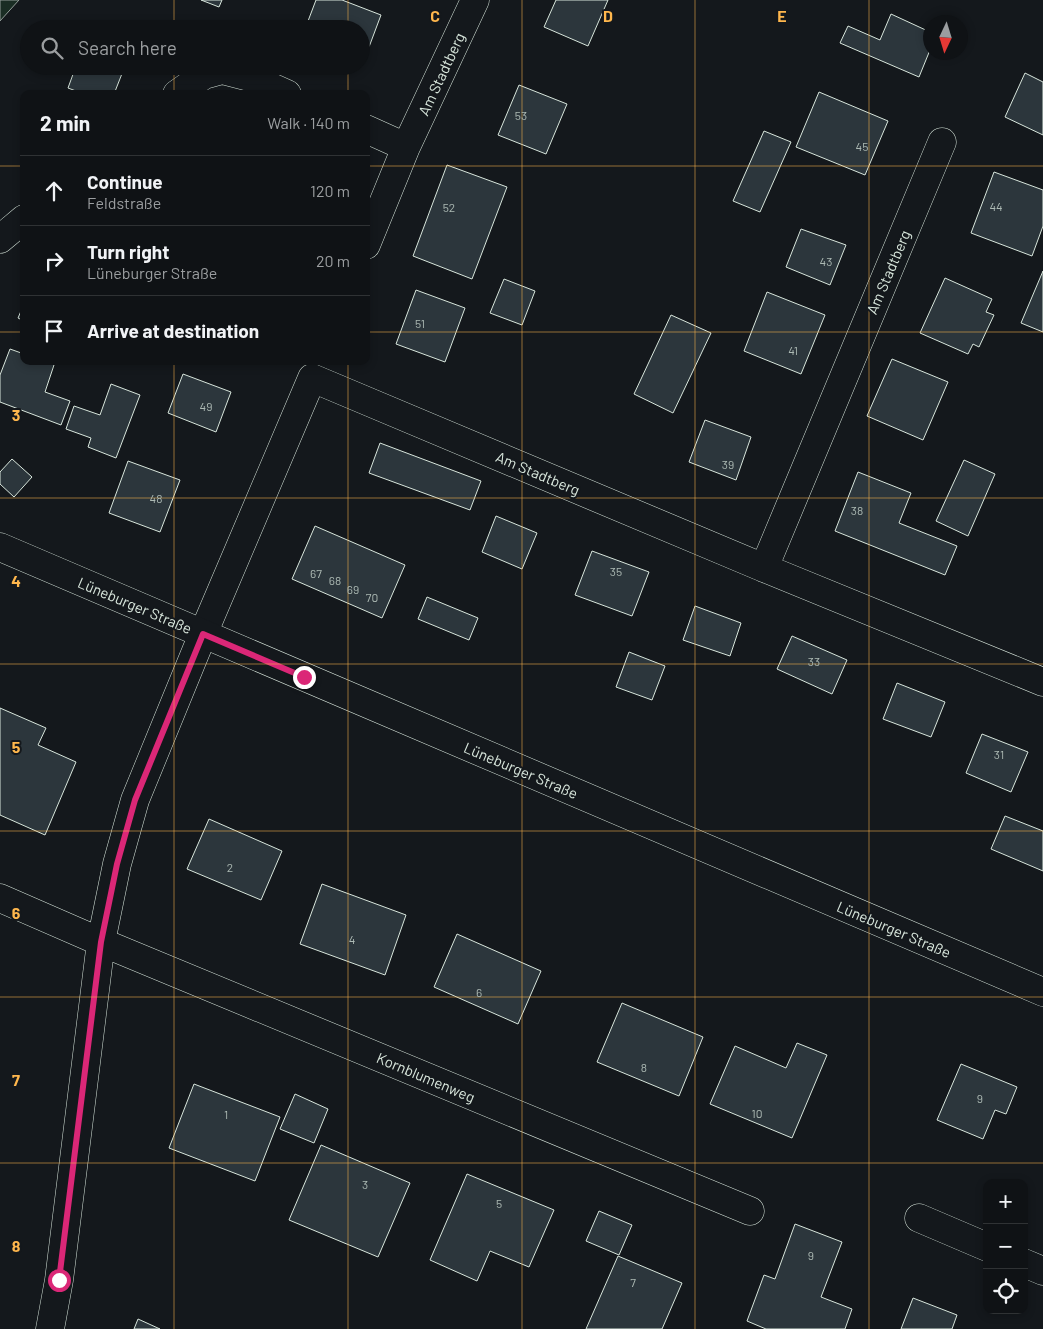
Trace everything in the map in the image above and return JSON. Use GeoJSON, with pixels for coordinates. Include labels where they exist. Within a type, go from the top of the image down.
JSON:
{"type":"FeatureCollection","features":[{"type":"Feature","properties":{"kind":"street","name":"Am Stadtberg"},"geometry":{"type":"LineString","coordinates":[[370,235],[406,147],[475,0]]}},
{"type":"Feature","properties":{"kind":"street"},"geometry":{"type":"LineString","coordinates":[[183,90],[204,75]]}},
{"type":"Feature","properties":{"kind":"street"},"geometry":{"type":"LineString","coordinates":[[241,75],[278,90]]}},
{"type":"Feature","properties":{"kind":"street"},"geometry":{"type":"LineString","coordinates":[[370,131],[406,147]]}},
{"type":"Feature","properties":{"kind":"street","name":"Am Stadtberg"},"geometry":{"type":"LineString","coordinates":[[764,568],[942,142]]}},
{"type":"Feature","properties":{"kind":"street"},"geometry":{"type":"LineString","coordinates":[[0,239],[20,222]]}},
{"type":"Feature","properties":{"kind":"street","name":"Am Stadtberg"},"geometry":{"type":"LineString","coordinates":[[50,1329],[59,1280],[101,942],[117,864],[135,800],[315,370],[764,568],[1043,682]]}},
{"type":"Feature","properties":{"kind":"street","name":"Lüneburger Straße"},"geometry":{"type":"LineString","coordinates":[[0,547],[1043,992]]}},
{"type":"Feature","properties":{"kind":"street","name":"Kornblumenweg"},"geometry":{"type":"LineString","coordinates":[[0,898],[101,942],[750,1211]]}},
{"type":"Feature","properties":{"kind":"street"},"geometry":{"type":"LineString","coordinates":[[919,1218],[983,1245]]}},
{"type":"Feature","properties":{"kind":"street"},"geometry":{"type":"LineString","coordinates":[[1028,1265],[1043,1271]]}},
{"type":"Feature","properties":{"kind":"green space"},"geometry":{"type":"Polygon","coordinates":[[[0,0],[19,0],[0,21],[0,0]]]}},
{"type":"Feature","properties":{"kind":"building"},"geometry":{"type":"Polygon","coordinates":[[[201,0],[222,0],[219,7],[201,0]]]}},
{"type":"Feature","properties":{"kind":"building"},"geometry":{"type":"Polygon","coordinates":[[[316,0],[342,0],[381,15],[370,44],[370,20],[308,20],[316,0]]]}},
{"type":"Feature","properties":{"kind":"building"},"geometry":{"type":"Polygon","coordinates":[[[556,0],[608,0],[588,46],[544,27],[556,0]]]}},
{"type":"Feature","properties":{"kind":"building"},"geometry":{"type":"Polygon","coordinates":[[[891,14],[923,29],[923,60],[926,60],[919,77],[840,43],[848,26],[880,40],[891,14]]]}},
{"type":"Feature","properties":{"kind":"building"},"geometry":{"type":"Polygon","coordinates":[[[1025,73],[1043,82],[1043,135],[1005,117],[1025,73]]]}},
{"type":"Feature","properties":{"kind":"building"},"geometry":{"type":"Polygon","coordinates":[[[73,75],[121,75],[116,90],[73,90],[68,88],[73,75]]]}},
{"type":"Feature","properties":{"kind":"building"},"geometry":{"type":"Polygon","coordinates":[[[519,85],[567,104],[546,154],[498,135],[519,85]]]}},
{"type":"Feature","properties":{"kind":"building"},"geometry":{"type":"Polygon","coordinates":[[[819,92],[888,121],[865,175],[796,147],[819,92]]]}},
{"type":"Feature","properties":{"kind":"building"},"geometry":{"type":"Polygon","coordinates":[[[764,131],[791,142],[760,212],[733,201],[764,131]]]}},
{"type":"Feature","properties":{"kind":"building"},"geometry":{"type":"Polygon","coordinates":[[[447,165],[507,187],[472,279],[413,256],[447,165]]]}},
{"type":"Feature","properties":{"kind":"building"},"geometry":{"type":"Polygon","coordinates":[[[994,172],[1043,190],[1043,226],[1032,256],[971,233],[994,172]]]}},
{"type":"Feature","properties":{"kind":"building"},"geometry":{"type":"Polygon","coordinates":[[[801,229],[846,245],[830,285],[786,267],[801,229]]]}},
{"type":"Feature","properties":{"kind":"building"},"geometry":{"type":"Polygon","coordinates":[[[1043,271],[1043,332],[1021,323],[1043,271]]]}},
{"type":"Feature","properties":{"kind":"building"},"geometry":{"type":"Polygon","coordinates":[[[945,278],[992,299],[986,312],[994,315],[979,347],[973,344],[968,354],[920,333],[945,278]]]}},
{"type":"Feature","properties":{"kind":"building"},"geometry":{"type":"Polygon","coordinates":[[[504,279],[535,291],[522,325],[490,313],[504,279]]]}},
{"type":"Feature","properties":{"kind":"building"},"geometry":{"type":"Polygon","coordinates":[[[416,290],[465,308],[445,362],[396,344],[416,290]]]}},
{"type":"Feature","properties":{"kind":"building"},"geometry":{"type":"Polygon","coordinates":[[[767,292],[825,315],[801,374],[744,351],[767,292]]]}},
{"type":"Feature","properties":{"kind":"building"},"geometry":{"type":"Polygon","coordinates":[[[671,315],[711,333],[673,413],[634,394],[671,315]]]}},
{"type":"Feature","properties":{"kind":"building"},"geometry":{"type":"Polygon","coordinates":[[[10,349],[20,353],[20,365],[54,365],[45,392],[70,401],[61,425],[0,402],[0,375],[10,349]]]}},
{"type":"Feature","properties":{"kind":"building"},"geometry":{"type":"Polygon","coordinates":[[[892,359],[948,382],[923,440],[867,416],[892,359]]]}},
{"type":"Feature","properties":{"kind":"building"},"geometry":{"type":"Polygon","coordinates":[[[183,374],[231,392],[216,432],[168,413],[183,374]]]}},
{"type":"Feature","properties":{"kind":"building"},"geometry":{"type":"Polygon","coordinates":[[[111,384],[140,395],[116,458],[88,447],[91,438],[66,429],[74,406],[100,415],[111,384]]]}},
{"type":"Feature","properties":{"kind":"building"},"geometry":{"type":"Polygon","coordinates":[[[705,420],[751,437],[736,480],[689,462],[705,420]]]}},
{"type":"Feature","properties":{"kind":"building"},"geometry":{"type":"Polygon","coordinates":[[[380,443],[481,481],[470,510],[369,473],[380,443]]]}},
{"type":"Feature","properties":{"kind":"building"},"geometry":{"type":"Polygon","coordinates":[[[12,459],[32,477],[14,497],[0,484],[0,472],[12,459]]]}},
{"type":"Feature","properties":{"kind":"building"},"geometry":{"type":"Polygon","coordinates":[[[964,460],[995,474],[968,536],[936,521],[964,460]]]}},
{"type":"Feature","properties":{"kind":"building"},"geometry":{"type":"Polygon","coordinates":[[[128,461],[180,480],[160,532],[109,513],[128,461]]]}},
{"type":"Feature","properties":{"kind":"building"},"geometry":{"type":"Polygon","coordinates":[[[858,472],[911,493],[899,523],[957,546],[945,575],[835,531],[858,472]]]}},
{"type":"Feature","properties":{"kind":"building"},"geometry":{"type":"Polygon","coordinates":[[[496,516],[537,533],[522,569],[482,552],[496,516]]]}},
{"type":"Feature","properties":{"kind":"building"},"geometry":{"type":"Polygon","coordinates":[[[315,526],[405,565],[382,618],[292,579],[315,526]]]}},
{"type":"Feature","properties":{"kind":"building"},"geometry":{"type":"Polygon","coordinates":[[[592,551],[649,572],[632,616],[575,595],[592,551]]]}},
{"type":"Feature","properties":{"kind":"building"},"geometry":{"type":"Polygon","coordinates":[[[427,597],[478,618],[469,640],[418,619],[427,597]]]}},
{"type":"Feature","properties":{"kind":"building"},"geometry":{"type":"Polygon","coordinates":[[[695,606],[741,623],[730,656],[683,640],[695,606]]]}},
{"type":"Feature","properties":{"kind":"building"},"geometry":{"type":"Polygon","coordinates":[[[792,636],[847,660],[832,694],[777,669],[792,636]]]}},
{"type":"Feature","properties":{"kind":"building"},"geometry":{"type":"Polygon","coordinates":[[[629,652],[665,666],[652,700],[616,687],[629,652]]]}},
{"type":"Feature","properties":{"kind":"building"},"geometry":{"type":"Polygon","coordinates":[[[897,683],[945,702],[931,737],[883,719],[897,683]]]}},
{"type":"Feature","properties":{"kind":"building"},"geometry":{"type":"Polygon","coordinates":[[[0,708],[46,728],[38,745],[76,762],[45,835],[0,815],[0,708]]]}},
{"type":"Feature","properties":{"kind":"building"},"geometry":{"type":"Polygon","coordinates":[[[982,734],[1028,752],[1011,792],[966,773],[982,734]]]}},
{"type":"Feature","properties":{"kind":"building"},"geometry":{"type":"Polygon","coordinates":[[[1005,816],[1043,831],[1043,871],[991,849],[1005,816]]]}},
{"type":"Feature","properties":{"kind":"building"},"geometry":{"type":"Polygon","coordinates":[[[209,819],[282,851],[261,900],[187,869],[209,819]]]}},
{"type":"Feature","properties":{"kind":"building"},"geometry":{"type":"Polygon","coordinates":[[[322,884],[406,915],[385,975],[300,944],[322,884]]]}},
{"type":"Feature","properties":{"kind":"building"},"geometry":{"type":"Polygon","coordinates":[[[457,934],[541,971],[518,1024],[434,987],[457,934]]]}},
{"type":"Feature","properties":{"kind":"building"},"geometry":{"type":"Polygon","coordinates":[[[622,1003],[703,1037],[679,1096],[597,1062],[622,1003]]]}},
{"type":"Feature","properties":{"kind":"building"},"geometry":{"type":"Polygon","coordinates":[[[797,1043],[827,1055],[792,1138],[710,1104],[735,1046],[786,1068],[797,1043]]]}},
{"type":"Feature","properties":{"kind":"building"},"geometry":{"type":"Polygon","coordinates":[[[961,1064],[1017,1087],[1006,1114],[995,1110],[983,1139],[937,1120],[961,1064]]]}},
{"type":"Feature","properties":{"kind":"building"},"geometry":{"type":"Polygon","coordinates":[[[194,1084],[280,1117],[255,1181],[169,1148],[194,1084]]]}},
{"type":"Feature","properties":{"kind":"building"},"geometry":{"type":"Polygon","coordinates":[[[295,1094],[328,1109],[314,1143],[280,1129],[295,1094]]]}},
{"type":"Feature","properties":{"kind":"building"},"geometry":{"type":"Polygon","coordinates":[[[321,1145],[410,1183],[378,1257],[289,1220],[321,1145]]]}},
{"type":"Feature","properties":{"kind":"building"},"geometry":{"type":"Polygon","coordinates":[[[467,1174],[554,1210],[529,1267],[490,1251],[477,1281],[430,1260],[467,1174]]]}},
{"type":"Feature","properties":{"kind":"building"},"geometry":{"type":"Polygon","coordinates":[[[599,1211],[632,1225],[619,1255],[586,1241],[599,1211]]]}},
{"type":"Feature","properties":{"kind":"building"},"geometry":{"type":"Polygon","coordinates":[[[795,1224],[842,1242],[821,1297],[852,1309],[845,1329],[766,1329],[747,1321],[764,1275],[775,1279],[795,1224]]]}},
{"type":"Feature","properties":{"kind":"building"},"geometry":{"type":"Polygon","coordinates":[[[618,1256],[682,1283],[662,1329],[586,1329],[618,1256]]]}},
{"type":"Feature","properties":{"kind":"building"},"geometry":{"type":"Polygon","coordinates":[[[913,1298],[957,1315],[952,1329],[901,1329],[913,1298]]]}},
{"type":"Feature","properties":{"kind":"building"},"geometry":{"type":"Polygon","coordinates":[[[138,1319],[160,1329],[134,1329],[138,1319]]]}},
{"type":"Feature","properties":{"kind":"route"},"geometry":{"type":"LineString","coordinates":[[59,1280],[101,942],[117,864],[135,800],[203,634],[304,677]]}}]}
